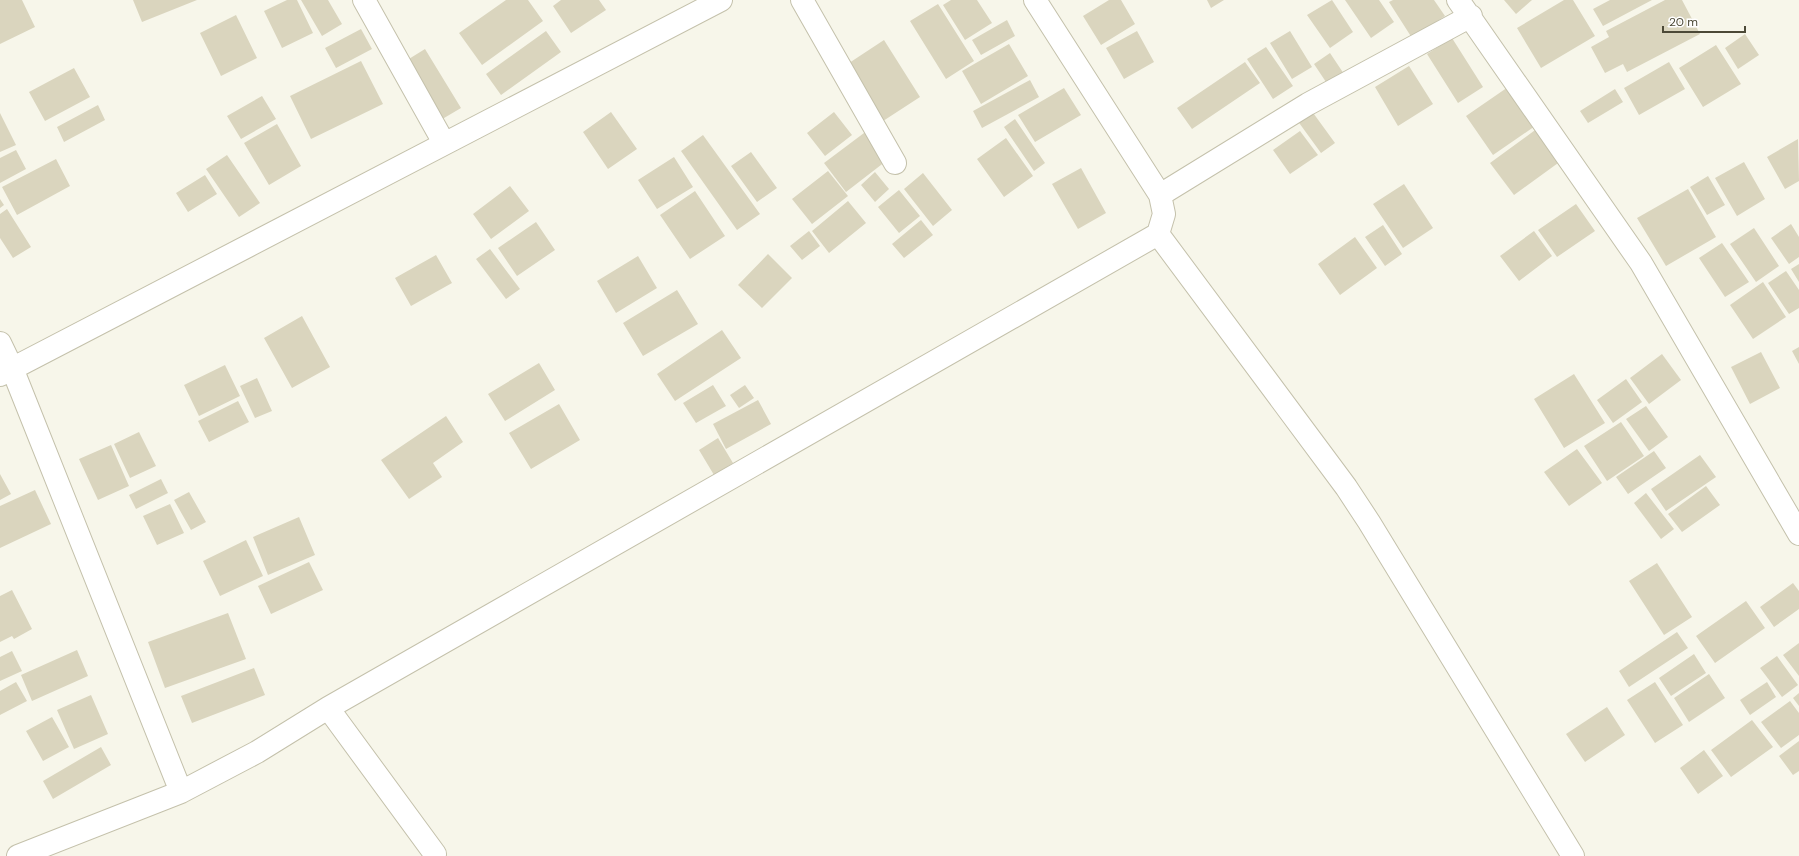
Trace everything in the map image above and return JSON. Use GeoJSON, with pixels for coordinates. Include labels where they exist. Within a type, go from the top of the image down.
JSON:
{"type":"FeatureCollection","features":[{"type":"Feature","properties":{"kind":"street"},"geometry":{"type":"LineString","coordinates":[[364,0],[444,144]]}},
{"type":"Feature","properties":{"kind":"street"},"geometry":{"type":"LineString","coordinates":[[6,372],[721,0]]}},
{"type":"Feature","properties":{"kind":"street"},"geometry":{"type":"LineString","coordinates":[[802,0],[894,163]]}},
{"type":"Feature","properties":{"kind":"street"},"geometry":{"type":"LineString","coordinates":[[18,856],[181,792],[257,752],[328,708],[1158,234],[1164,214],[1160,195],[1035,0]]}},
{"type":"Feature","properties":{"kind":"street"},"geometry":{"type":"LineString","coordinates":[[1160,195],[1465,8],[1641,263],[1799,534]]}},
{"type":"Feature","properties":{"kind":"street"},"geometry":{"type":"LineString","coordinates":[[1158,234],[1346,487],[1369,522],[1573,856]]}},
{"type":"Feature","properties":{"kind":"street"},"geometry":{"type":"LineString","coordinates":[[0,343],[6,372],[181,792]]}},
{"type":"Feature","properties":{"kind":"street"},"geometry":{"type":"LineString","coordinates":[[328,708],[435,854]]}},
{"type":"Feature","properties":{"kind":"building"},"geometry":{"type":"Polygon","coordinates":[[[0,0],[22,0],[35,27],[0,44],[0,0]]]}},
{"type":"Feature","properties":{"kind":"building"},"geometry":{"type":"Polygon","coordinates":[[[133,0],[197,0],[142,22],[133,0]]]}},
{"type":"Feature","properties":{"kind":"building"},"geometry":{"type":"Polygon","coordinates":[[[287,0],[297,0],[313,33],[282,48],[264,11],[287,0]]]}},
{"type":"Feature","properties":{"kind":"building"},"geometry":{"type":"Polygon","coordinates":[[[301,0],[328,0],[342,24],[322,36],[301,0]]]}},
{"type":"Feature","properties":{"kind":"building"},"geometry":{"type":"Polygon","coordinates":[[[506,0],[528,0],[543,21],[482,65],[459,33],[506,0]]]}},
{"type":"Feature","properties":{"kind":"building"},"geometry":{"type":"Polygon","coordinates":[[[561,0],[599,0],[606,10],[571,33],[553,6],[561,0]]]}},
{"type":"Feature","properties":{"kind":"building"},"geometry":{"type":"Polygon","coordinates":[[[951,0],[977,0],[992,23],[965,40],[943,5],[951,0]]]}},
{"type":"Feature","properties":{"kind":"building"},"geometry":{"type":"Polygon","coordinates":[[[1109,0],[1121,0],[1135,24],[1101,45],[1083,16],[1109,0]]]}},
{"type":"Feature","properties":{"kind":"building"},"geometry":{"type":"Polygon","coordinates":[[[1207,0],[1224,0],[1211,8],[1207,0]]]}},
{"type":"Feature","properties":{"kind":"building"},"geometry":{"type":"Polygon","coordinates":[[[1332,0],[1353,32],[1330,48],[1307,15],[1332,0]]]}},
{"type":"Feature","properties":{"kind":"building"},"geometry":{"type":"Polygon","coordinates":[[[1345,0],[1379,0],[1394,22],[1371,38],[1345,0]]]}},
{"type":"Feature","properties":{"kind":"building"},"geometry":{"type":"Polygon","coordinates":[[[1393,0],[1434,0],[1445,16],[1412,38],[1389,2],[1393,0]]]}},
{"type":"Feature","properties":{"kind":"building"},"geometry":{"type":"Polygon","coordinates":[[[1504,0],[1532,0],[1516,14],[1504,0]]]}},
{"type":"Feature","properties":{"kind":"building"},"geometry":{"type":"Polygon","coordinates":[[[1564,0],[1573,0],[1595,36],[1541,68],[1517,28],[1564,0]]]}},
{"type":"Feature","properties":{"kind":"building"},"geometry":{"type":"Polygon","coordinates":[[[1610,0],[1652,0],[1603,26],[1593,9],[1610,0]]]}},
{"type":"Feature","properties":{"kind":"building"},"geometry":{"type":"Polygon","coordinates":[[[1665,0],[1682,0],[1700,34],[1627,72],[1623,64],[1605,73],[1591,47],[1609,37],[1606,31],[1665,0]]]}},
{"type":"Feature","properties":{"kind":"building"},"geometry":{"type":"Polygon","coordinates":[[[938,4],[974,61],[946,79],[910,21],[938,4]]]}},
{"type":"Feature","properties":{"kind":"building"},"geometry":{"type":"Polygon","coordinates":[[[236,15],[257,58],[221,76],[200,33],[236,15]]]}},
{"type":"Feature","properties":{"kind":"building"},"geometry":{"type":"Polygon","coordinates":[[[1007,20],[1015,36],[981,55],[972,40],[1007,20]]]}},
{"type":"Feature","properties":{"kind":"building"},"geometry":{"type":"Polygon","coordinates":[[[361,29],[372,49],[336,68],[325,48],[361,29]]]}},
{"type":"Feature","properties":{"kind":"building"},"geometry":{"type":"Polygon","coordinates":[[[546,31],[561,52],[501,95],[486,74],[546,31]]]}},
{"type":"Feature","properties":{"kind":"building"},"geometry":{"type":"Polygon","coordinates":[[[1137,31],[1154,62],[1124,79],[1106,48],[1137,31]]]}},
{"type":"Feature","properties":{"kind":"building"},"geometry":{"type":"Polygon","coordinates":[[[1290,31],[1312,67],[1292,79],[1270,43],[1290,31]]]}},
{"type":"Feature","properties":{"kind":"building"},"geometry":{"type":"Polygon","coordinates":[[[1745,34],[1759,55],[1738,69],[1725,48],[1745,34]]]}},
{"type":"Feature","properties":{"kind":"building"},"geometry":{"type":"Polygon","coordinates":[[[1452,38],[1483,87],[1458,103],[1427,54],[1452,38]]]}},
{"type":"Feature","properties":{"kind":"building"},"geometry":{"type":"Polygon","coordinates":[[[884,40],[920,97],[880,123],[843,67],[884,40]]]}},
{"type":"Feature","properties":{"kind":"building"},"geometry":{"type":"Polygon","coordinates":[[[1009,44],[1028,76],[981,104],[962,71],[1009,44]]]}},
{"type":"Feature","properties":{"kind":"building"},"geometry":{"type":"Polygon","coordinates":[[[1716,45],[1741,84],[1703,107],[1679,68],[1716,45]]]}},
{"type":"Feature","properties":{"kind":"building"},"geometry":{"type":"Polygon","coordinates":[[[1266,47],[1293,86],[1273,99],[1247,59],[1266,47]]]}},
{"type":"Feature","properties":{"kind":"building"},"geometry":{"type":"Polygon","coordinates":[[[425,49],[461,108],[439,121],[404,62],[425,49]]]}},
{"type":"Feature","properties":{"kind":"building"},"geometry":{"type":"Polygon","coordinates":[[[1330,53],[1346,77],[1330,88],[1314,64],[1330,53]]]}},
{"type":"Feature","properties":{"kind":"building"},"geometry":{"type":"Polygon","coordinates":[[[361,61],[383,104],[311,139],[290,96],[361,61]]]}},
{"type":"Feature","properties":{"kind":"building"},"geometry":{"type":"Polygon","coordinates":[[[1245,62],[1260,83],[1192,129],[1177,108],[1245,62]]]}},
{"type":"Feature","properties":{"kind":"building"},"geometry":{"type":"Polygon","coordinates":[[[1669,62],[1685,89],[1639,115],[1624,88],[1669,62]]]}},
{"type":"Feature","properties":{"kind":"building"},"geometry":{"type":"Polygon","coordinates":[[[1409,66],[1433,104],[1398,126],[1375,87],[1409,66]]]}},
{"type":"Feature","properties":{"kind":"building"},"geometry":{"type":"Polygon","coordinates":[[[74,68],[90,97],[45,121],[29,92],[74,68]]]}},
{"type":"Feature","properties":{"kind":"building"},"geometry":{"type":"Polygon","coordinates":[[[1030,80],[1039,97],[982,128],[973,111],[1030,80]]]}},
{"type":"Feature","properties":{"kind":"building"},"geometry":{"type":"Polygon","coordinates":[[[1511,85],[1538,124],[1493,155],[1466,116],[1511,85]]]}},
{"type":"Feature","properties":{"kind":"building"},"geometry":{"type":"Polygon","coordinates":[[[1064,88],[1081,115],[1035,142],[1018,115],[1064,88]]]}},
{"type":"Feature","properties":{"kind":"building"},"geometry":{"type":"Polygon","coordinates":[[[1615,89],[1623,102],[1588,123],[1580,111],[1615,89]]]}},
{"type":"Feature","properties":{"kind":"building"},"geometry":{"type":"Polygon","coordinates":[[[262,96],[276,119],[241,139],[227,116],[262,96]]]}},
{"type":"Feature","properties":{"kind":"building"},"geometry":{"type":"Polygon","coordinates":[[[98,105],[105,120],[64,142],[57,127],[98,105]]]}},
{"type":"Feature","properties":{"kind":"building"},"geometry":{"type":"Polygon","coordinates":[[[1311,110],[1335,143],[1321,153],[1297,120],[1311,110]]]}},
{"type":"Feature","properties":{"kind":"building"},"geometry":{"type":"Polygon","coordinates":[[[611,112],[637,149],[608,169],[583,132],[611,112]]]}},
{"type":"Feature","properties":{"kind":"building"},"geometry":{"type":"Polygon","coordinates":[[[834,112],[852,135],[825,156],[807,133],[834,112]]]}},
{"type":"Feature","properties":{"kind":"building"},"geometry":{"type":"Polygon","coordinates":[[[0,113],[16,145],[0,152],[0,113]]]}},
{"type":"Feature","properties":{"kind":"building"},"geometry":{"type":"Polygon","coordinates":[[[1015,119],[1045,163],[1034,171],[1004,127],[1015,119]]]}},
{"type":"Feature","properties":{"kind":"building"},"geometry":{"type":"Polygon","coordinates":[[[277,124],[301,166],[269,185],[244,143],[277,124]]]}},
{"type":"Feature","properties":{"kind":"building"},"geometry":{"type":"Polygon","coordinates":[[[1542,125],[1565,158],[1514,195],[1490,163],[1542,125]]]}},
{"type":"Feature","properties":{"kind":"building"},"geometry":{"type":"Polygon","coordinates":[[[868,130],[890,158],[846,192],[824,163],[868,130]]]}},
{"type":"Feature","properties":{"kind":"building"},"geometry":{"type":"Polygon","coordinates":[[[1300,131],[1318,155],[1290,174],[1273,150],[1300,131]]]}},
{"type":"Feature","properties":{"kind":"building"},"geometry":{"type":"Polygon","coordinates":[[[703,135],[760,214],[737,230],[681,151],[703,135]]]}},
{"type":"Feature","properties":{"kind":"building"},"geometry":{"type":"Polygon","coordinates":[[[1006,138],[1033,176],[1004,197],[977,159],[1006,138]]]}},
{"type":"Feature","properties":{"kind":"building"},"geometry":{"type":"Polygon","coordinates":[[[1798,139],[1799,181],[1785,189],[1767,157],[1798,139]]]}},
{"type":"Feature","properties":{"kind":"building"},"geometry":{"type":"Polygon","coordinates":[[[16,150],[26,169],[0,183],[0,158],[16,150]]]}},
{"type":"Feature","properties":{"kind":"building"},"geometry":{"type":"Polygon","coordinates":[[[751,152],[777,188],[757,202],[731,166],[751,152]]]}},
{"type":"Feature","properties":{"kind":"building"},"geometry":{"type":"Polygon","coordinates":[[[227,155],[260,203],[239,217],[206,169],[227,155]]]}},
{"type":"Feature","properties":{"kind":"building"},"geometry":{"type":"Polygon","coordinates":[[[674,157],[693,187],[657,209],[638,180],[674,157]]]}},
{"type":"Feature","properties":{"kind":"building"},"geometry":{"type":"Polygon","coordinates":[[[56,159],[70,186],[17,215],[2,187],[56,159]]]}},
{"type":"Feature","properties":{"kind":"building"},"geometry":{"type":"Polygon","coordinates":[[[1744,162],[1765,199],[1737,216],[1715,178],[1744,162]]]}},
{"type":"Feature","properties":{"kind":"building"},"geometry":{"type":"Polygon","coordinates":[[[1081,168],[1106,213],[1078,229],[1052,184],[1081,168]]]}},
{"type":"Feature","properties":{"kind":"building"},"geometry":{"type":"Polygon","coordinates":[[[828,171],[848,196],[812,224],[792,199],[828,171]]]}},
{"type":"Feature","properties":{"kind":"building"},"geometry":{"type":"Polygon","coordinates":[[[875,172],[889,189],[875,202],[861,185],[875,172]]]}},
{"type":"Feature","properties":{"kind":"building"},"geometry":{"type":"Polygon","coordinates":[[[923,173],[952,210],[933,226],[904,189],[923,173]]]}},
{"type":"Feature","properties":{"kind":"building"},"geometry":{"type":"Polygon","coordinates":[[[205,175],[217,194],[188,212],[176,193],[205,175]]]}},
{"type":"Feature","properties":{"kind":"building"},"geometry":{"type":"Polygon","coordinates":[[[1708,176],[1725,205],[1707,215],[1690,187],[1708,176]]]}},
{"type":"Feature","properties":{"kind":"building"},"geometry":{"type":"Polygon","coordinates":[[[1404,184],[1433,228],[1403,248],[1373,204],[1404,184]]]}},
{"type":"Feature","properties":{"kind":"building"},"geometry":{"type":"Polygon","coordinates":[[[510,186],[529,211],[491,239],[473,214],[510,186]]]}},
{"type":"Feature","properties":{"kind":"building"},"geometry":{"type":"Polygon","coordinates":[[[1688,189],[1716,237],[1666,266],[1637,218],[1688,189]]]}},
{"type":"Feature","properties":{"kind":"building"},"geometry":{"type":"Polygon","coordinates":[[[899,190],[920,216],[899,233],[878,207],[899,190]]]}},
{"type":"Feature","properties":{"kind":"building"},"geometry":{"type":"Polygon","coordinates":[[[695,191],[725,236],[690,259],[660,215],[695,191]]]}},
{"type":"Feature","properties":{"kind":"building"},"geometry":{"type":"Polygon","coordinates":[[[0,199],[4,205],[0,208],[0,199]]]}},
{"type":"Feature","properties":{"kind":"building"},"geometry":{"type":"Polygon","coordinates":[[[848,201],[866,223],[829,253],[812,231],[848,201]]]}},
{"type":"Feature","properties":{"kind":"building"},"geometry":{"type":"Polygon","coordinates":[[[1576,204],[1595,231],[1557,257],[1538,230],[1576,204]]]}},
{"type":"Feature","properties":{"kind":"building"},"geometry":{"type":"Polygon","coordinates":[[[7,209],[31,247],[13,258],[0,238],[0,214],[7,209]]]}},
{"type":"Feature","properties":{"kind":"building"},"geometry":{"type":"Polygon","coordinates":[[[921,220],[933,235],[904,258],[892,244],[921,220]]]}},
{"type":"Feature","properties":{"kind":"building"},"geometry":{"type":"Polygon","coordinates":[[[536,222],[555,250],[517,276],[498,248],[536,222]]]}},
{"type":"Feature","properties":{"kind":"building"},"geometry":{"type":"Polygon","coordinates":[[[1791,224],[1799,237],[1799,257],[1789,264],[1771,238],[1791,224]]]}},
{"type":"Feature","properties":{"kind":"building"},"geometry":{"type":"Polygon","coordinates":[[[1383,225],[1402,254],[1385,266],[1365,237],[1383,225]]]}},
{"type":"Feature","properties":{"kind":"building"},"geometry":{"type":"Polygon","coordinates":[[[1754,228],[1779,266],[1756,282],[1730,244],[1754,228]]]}},
{"type":"Feature","properties":{"kind":"building"},"geometry":{"type":"Polygon","coordinates":[[[809,231],[820,246],[802,260],[790,246],[809,231]]]}},
{"type":"Feature","properties":{"kind":"building"},"geometry":{"type":"Polygon","coordinates":[[[1534,231],[1552,256],[1519,281],[1500,256],[1534,231]]]}},
{"type":"Feature","properties":{"kind":"building"},"geometry":{"type":"Polygon","coordinates":[[[1355,237],[1377,268],[1340,295],[1318,264],[1355,237]]]}},
{"type":"Feature","properties":{"kind":"building"},"geometry":{"type":"Polygon","coordinates":[[[1722,243],[1749,282],[1725,297],[1699,258],[1722,243]]]}},
{"type":"Feature","properties":{"kind":"building"},"geometry":{"type":"Polygon","coordinates":[[[490,249],[520,289],[506,299],[476,259],[490,249]]]}},
{"type":"Feature","properties":{"kind":"building"},"geometry":{"type":"Polygon","coordinates":[[[768,254],[792,278],[762,308],[738,285],[768,254]]]}},
{"type":"Feature","properties":{"kind":"building"},"geometry":{"type":"Polygon","coordinates":[[[436,255],[452,283],[411,306],[395,278],[436,255]]]}},
{"type":"Feature","properties":{"kind":"building"},"geometry":{"type":"Polygon","coordinates":[[[638,256],[657,288],[616,313],[597,281],[638,256]]]}},
{"type":"Feature","properties":{"kind":"building"},"geometry":{"type":"Polygon","coordinates":[[[1799,264],[1799,282],[1791,269],[1799,264]]]}},
{"type":"Feature","properties":{"kind":"building"},"geometry":{"type":"Polygon","coordinates":[[[1786,271],[1799,290],[1799,308],[1789,314],[1768,283],[1786,271]]]}},
{"type":"Feature","properties":{"kind":"building"},"geometry":{"type":"Polygon","coordinates":[[[1763,282],[1786,317],[1753,339],[1730,305],[1763,282]]]}},
{"type":"Feature","properties":{"kind":"building"},"geometry":{"type":"Polygon","coordinates":[[[677,290],[698,324],[643,356],[623,323],[677,290]]]}},
{"type":"Feature","properties":{"kind":"building"},"geometry":{"type":"Polygon","coordinates":[[[302,316],[330,367],[292,388],[264,338],[302,316]]]}},
{"type":"Feature","properties":{"kind":"building"},"geometry":{"type":"Polygon","coordinates":[[[722,330],[741,358],[675,401],[657,374],[722,330]]]}},
{"type":"Feature","properties":{"kind":"building"},"geometry":{"type":"Polygon","coordinates":[[[1799,347],[1799,364],[1792,351],[1799,347]]]}},
{"type":"Feature","properties":{"kind":"building"},"geometry":{"type":"Polygon","coordinates":[[[1761,352],[1780,388],[1750,404],[1731,367],[1761,352]]]}},
{"type":"Feature","properties":{"kind":"building"},"geometry":{"type":"Polygon","coordinates":[[[1662,354],[1681,380],[1649,404],[1630,378],[1662,354]]]}},
{"type":"Feature","properties":{"kind":"building"},"geometry":{"type":"Polygon","coordinates":[[[539,363],[555,390],[505,421],[488,394],[539,363]]]}},
{"type":"Feature","properties":{"kind":"building"},"geometry":{"type":"Polygon","coordinates":[[[225,365],[240,396],[199,416],[184,385],[225,365]]]}},
{"type":"Feature","properties":{"kind":"building"},"geometry":{"type":"Polygon","coordinates":[[[1574,374],[1605,423],[1564,448],[1534,399],[1574,374]]]}},
{"type":"Feature","properties":{"kind":"building"},"geometry":{"type":"Polygon","coordinates":[[[257,378],[272,411],[255,418],[240,386],[257,378]]]}},
{"type":"Feature","properties":{"kind":"building"},"geometry":{"type":"Polygon","coordinates":[[[1626,379],[1642,402],[1613,423],[1597,400],[1626,379]]]}},
{"type":"Feature","properties":{"kind":"building"},"geometry":{"type":"Polygon","coordinates":[[[713,385],[726,406],[696,423],[683,403],[713,385]]]}},
{"type":"Feature","properties":{"kind":"building"},"geometry":{"type":"Polygon","coordinates":[[[745,385],[754,398],[739,408],[730,395],[745,385]]]}},
{"type":"Feature","properties":{"kind":"building"},"geometry":{"type":"Polygon","coordinates":[[[758,400],[771,424],[726,449],[713,424],[758,400]]]}},
{"type":"Feature","properties":{"kind":"building"},"geometry":{"type":"Polygon","coordinates":[[[238,401],[249,422],[209,442],[198,421],[238,401]]]}},
{"type":"Feature","properties":{"kind":"building"},"geometry":{"type":"Polygon","coordinates":[[[559,404],[580,440],[531,469],[509,433],[559,404]]]}},
{"type":"Feature","properties":{"kind":"building"},"geometry":{"type":"Polygon","coordinates":[[[1646,406],[1668,437],[1649,451],[1626,419],[1646,406]]]}},
{"type":"Feature","properties":{"kind":"building"},"geometry":{"type":"Polygon","coordinates":[[[446,416],[463,442],[433,463],[442,477],[409,499],[381,460],[446,416]]]}},
{"type":"Feature","properties":{"kind":"building"},"geometry":{"type":"Polygon","coordinates":[[[1621,422],[1644,456],[1607,481],[1584,446],[1621,422]]]}},
{"type":"Feature","properties":{"kind":"building"},"geometry":{"type":"Polygon","coordinates":[[[139,432],[156,466],[130,478],[114,444],[139,432]]]}},
{"type":"Feature","properties":{"kind":"building"},"geometry":{"type":"Polygon","coordinates":[[[718,438],[733,463],[714,475],[699,450],[718,438]]]}},
{"type":"Feature","properties":{"kind":"building"},"geometry":{"type":"Polygon","coordinates":[[[111,445],[129,486],[98,500],[79,459],[111,445]]]}},
{"type":"Feature","properties":{"kind":"building"},"geometry":{"type":"Polygon","coordinates":[[[1577,449],[1602,483],[1569,506],[1544,472],[1577,449]]]}},
{"type":"Feature","properties":{"kind":"building"},"geometry":{"type":"Polygon","coordinates":[[[1654,451],[1666,468],[1628,494],[1616,477],[1654,451]]]}},
{"type":"Feature","properties":{"kind":"building"},"geometry":{"type":"Polygon","coordinates":[[[1700,455],[1716,477],[1666,511],[1651,489],[1700,455]]]}},
{"type":"Feature","properties":{"kind":"building"},"geometry":{"type":"Polygon","coordinates":[[[0,474],[11,494],[0,500],[0,474]]]}},
{"type":"Feature","properties":{"kind":"building"},"geometry":{"type":"Polygon","coordinates":[[[161,479],[168,493],[136,509],[129,495],[161,479]]]}},
{"type":"Feature","properties":{"kind":"building"},"geometry":{"type":"Polygon","coordinates":[[[1706,486],[1720,505],[1682,532],[1668,514],[1706,486]]]}},
{"type":"Feature","properties":{"kind":"building"},"geometry":{"type":"Polygon","coordinates":[[[35,490],[51,524],[0,548],[0,506],[35,490]]]}},
{"type":"Feature","properties":{"kind":"building"},"geometry":{"type":"Polygon","coordinates":[[[189,492],[206,522],[191,530],[174,500],[189,492]]]}},
{"type":"Feature","properties":{"kind":"building"},"geometry":{"type":"Polygon","coordinates":[[[1646,493],[1674,529],[1661,539],[1634,503],[1646,493]]]}},
{"type":"Feature","properties":{"kind":"building"},"geometry":{"type":"Polygon","coordinates":[[[170,504],[184,533],[157,545],[143,516],[170,504]]]}},
{"type":"Feature","properties":{"kind":"building"},"geometry":{"type":"Polygon","coordinates":[[[299,517],[315,555],[268,575],[253,537],[299,517]]]}},
{"type":"Feature","properties":{"kind":"building"},"geometry":{"type":"Polygon","coordinates":[[[246,540],[263,576],[220,596],[203,561],[246,540]]]}},
{"type":"Feature","properties":{"kind":"building"},"geometry":{"type":"Polygon","coordinates":[[[309,562],[323,590],[271,614],[258,586],[309,562]]]}},
{"type":"Feature","properties":{"kind":"building"},"geometry":{"type":"Polygon","coordinates":[[[1657,563],[1692,617],[1664,635],[1629,581],[1657,563]]]}},
{"type":"Feature","properties":{"kind":"building"},"geometry":{"type":"Polygon","coordinates":[[[1793,583],[1799,591],[1799,609],[1774,627],[1760,607],[1793,583]]]}},
{"type":"Feature","properties":{"kind":"building"},"geometry":{"type":"Polygon","coordinates":[[[12,590],[32,629],[14,639],[12,636],[0,642],[0,596],[12,590]]]}},
{"type":"Feature","properties":{"kind":"building"},"geometry":{"type":"Polygon","coordinates":[[[1746,601],[1765,628],[1715,663],[1696,636],[1746,601]]]}},
{"type":"Feature","properties":{"kind":"building"},"geometry":{"type":"Polygon","coordinates":[[[228,613],[246,659],[165,688],[148,642],[228,613]]]}},
{"type":"Feature","properties":{"kind":"building"},"geometry":{"type":"Polygon","coordinates":[[[1677,632],[1688,648],[1629,687],[1619,671],[1677,632]]]}},
{"type":"Feature","properties":{"kind":"building"},"geometry":{"type":"Polygon","coordinates":[[[1799,643],[1799,676],[1783,655],[1799,643]]]}},
{"type":"Feature","properties":{"kind":"building"},"geometry":{"type":"Polygon","coordinates":[[[77,650],[88,676],[32,701],[21,675],[77,650]]]}},
{"type":"Feature","properties":{"kind":"building"},"geometry":{"type":"Polygon","coordinates":[[[12,651],[22,671],[0,681],[0,657],[12,651]]]}},
{"type":"Feature","properties":{"kind":"building"},"geometry":{"type":"Polygon","coordinates":[[[1694,654],[1706,673],[1671,696],[1659,678],[1694,654]]]}},
{"type":"Feature","properties":{"kind":"building"},"geometry":{"type":"Polygon","coordinates":[[[1777,656],[1798,685],[1782,697],[1760,668],[1777,656]]]}},
{"type":"Feature","properties":{"kind":"building"},"geometry":{"type":"Polygon","coordinates":[[[254,668],[265,695],[192,723],[181,696],[254,668]]]}},
{"type":"Feature","properties":{"kind":"building"},"geometry":{"type":"Polygon","coordinates":[[[1709,674],[1725,698],[1689,722],[1674,698],[1709,674]]]}},
{"type":"Feature","properties":{"kind":"building"},"geometry":{"type":"Polygon","coordinates":[[[16,682],[27,701],[0,715],[0,691],[16,682]]]}},
{"type":"Feature","properties":{"kind":"building"},"geometry":{"type":"Polygon","coordinates":[[[1655,682],[1683,725],[1655,743],[1627,700],[1655,682]]]}},
{"type":"Feature","properties":{"kind":"building"},"geometry":{"type":"Polygon","coordinates":[[[1767,682],[1776,697],[1750,715],[1740,700],[1767,682]]]}},
{"type":"Feature","properties":{"kind":"building"},"geometry":{"type":"Polygon","coordinates":[[[1799,693],[1799,706],[1793,698],[1799,693]]]}},
{"type":"Feature","properties":{"kind":"building"},"geometry":{"type":"Polygon","coordinates":[[[91,695],[108,734],[74,749],[57,710],[91,695]]]}},
{"type":"Feature","properties":{"kind":"building"},"geometry":{"type":"Polygon","coordinates":[[[1790,701],[1799,713],[1799,735],[1781,748],[1761,722],[1790,701]]]}},
{"type":"Feature","properties":{"kind":"building"},"geometry":{"type":"Polygon","coordinates":[[[1607,707],[1625,735],[1585,762],[1566,734],[1607,707]]]}},
{"type":"Feature","properties":{"kind":"building"},"geometry":{"type":"Polygon","coordinates":[[[52,717],[69,747],[43,761],[26,731],[52,717]]]}},
{"type":"Feature","properties":{"kind":"building"},"geometry":{"type":"Polygon","coordinates":[[[1752,720],[1773,747],[1731,777],[1711,750],[1752,720]]]}},
{"type":"Feature","properties":{"kind":"building"},"geometry":{"type":"Polygon","coordinates":[[[1799,741],[1799,771],[1793,775],[1779,756],[1799,741]]]}},
{"type":"Feature","properties":{"kind":"building"},"geometry":{"type":"Polygon","coordinates":[[[101,747],[111,765],[53,799],[43,781],[101,747]]]}},
{"type":"Feature","properties":{"kind":"building"},"geometry":{"type":"Polygon","coordinates":[[[1704,750],[1723,776],[1698,794],[1680,768],[1704,750]]]}}]}
